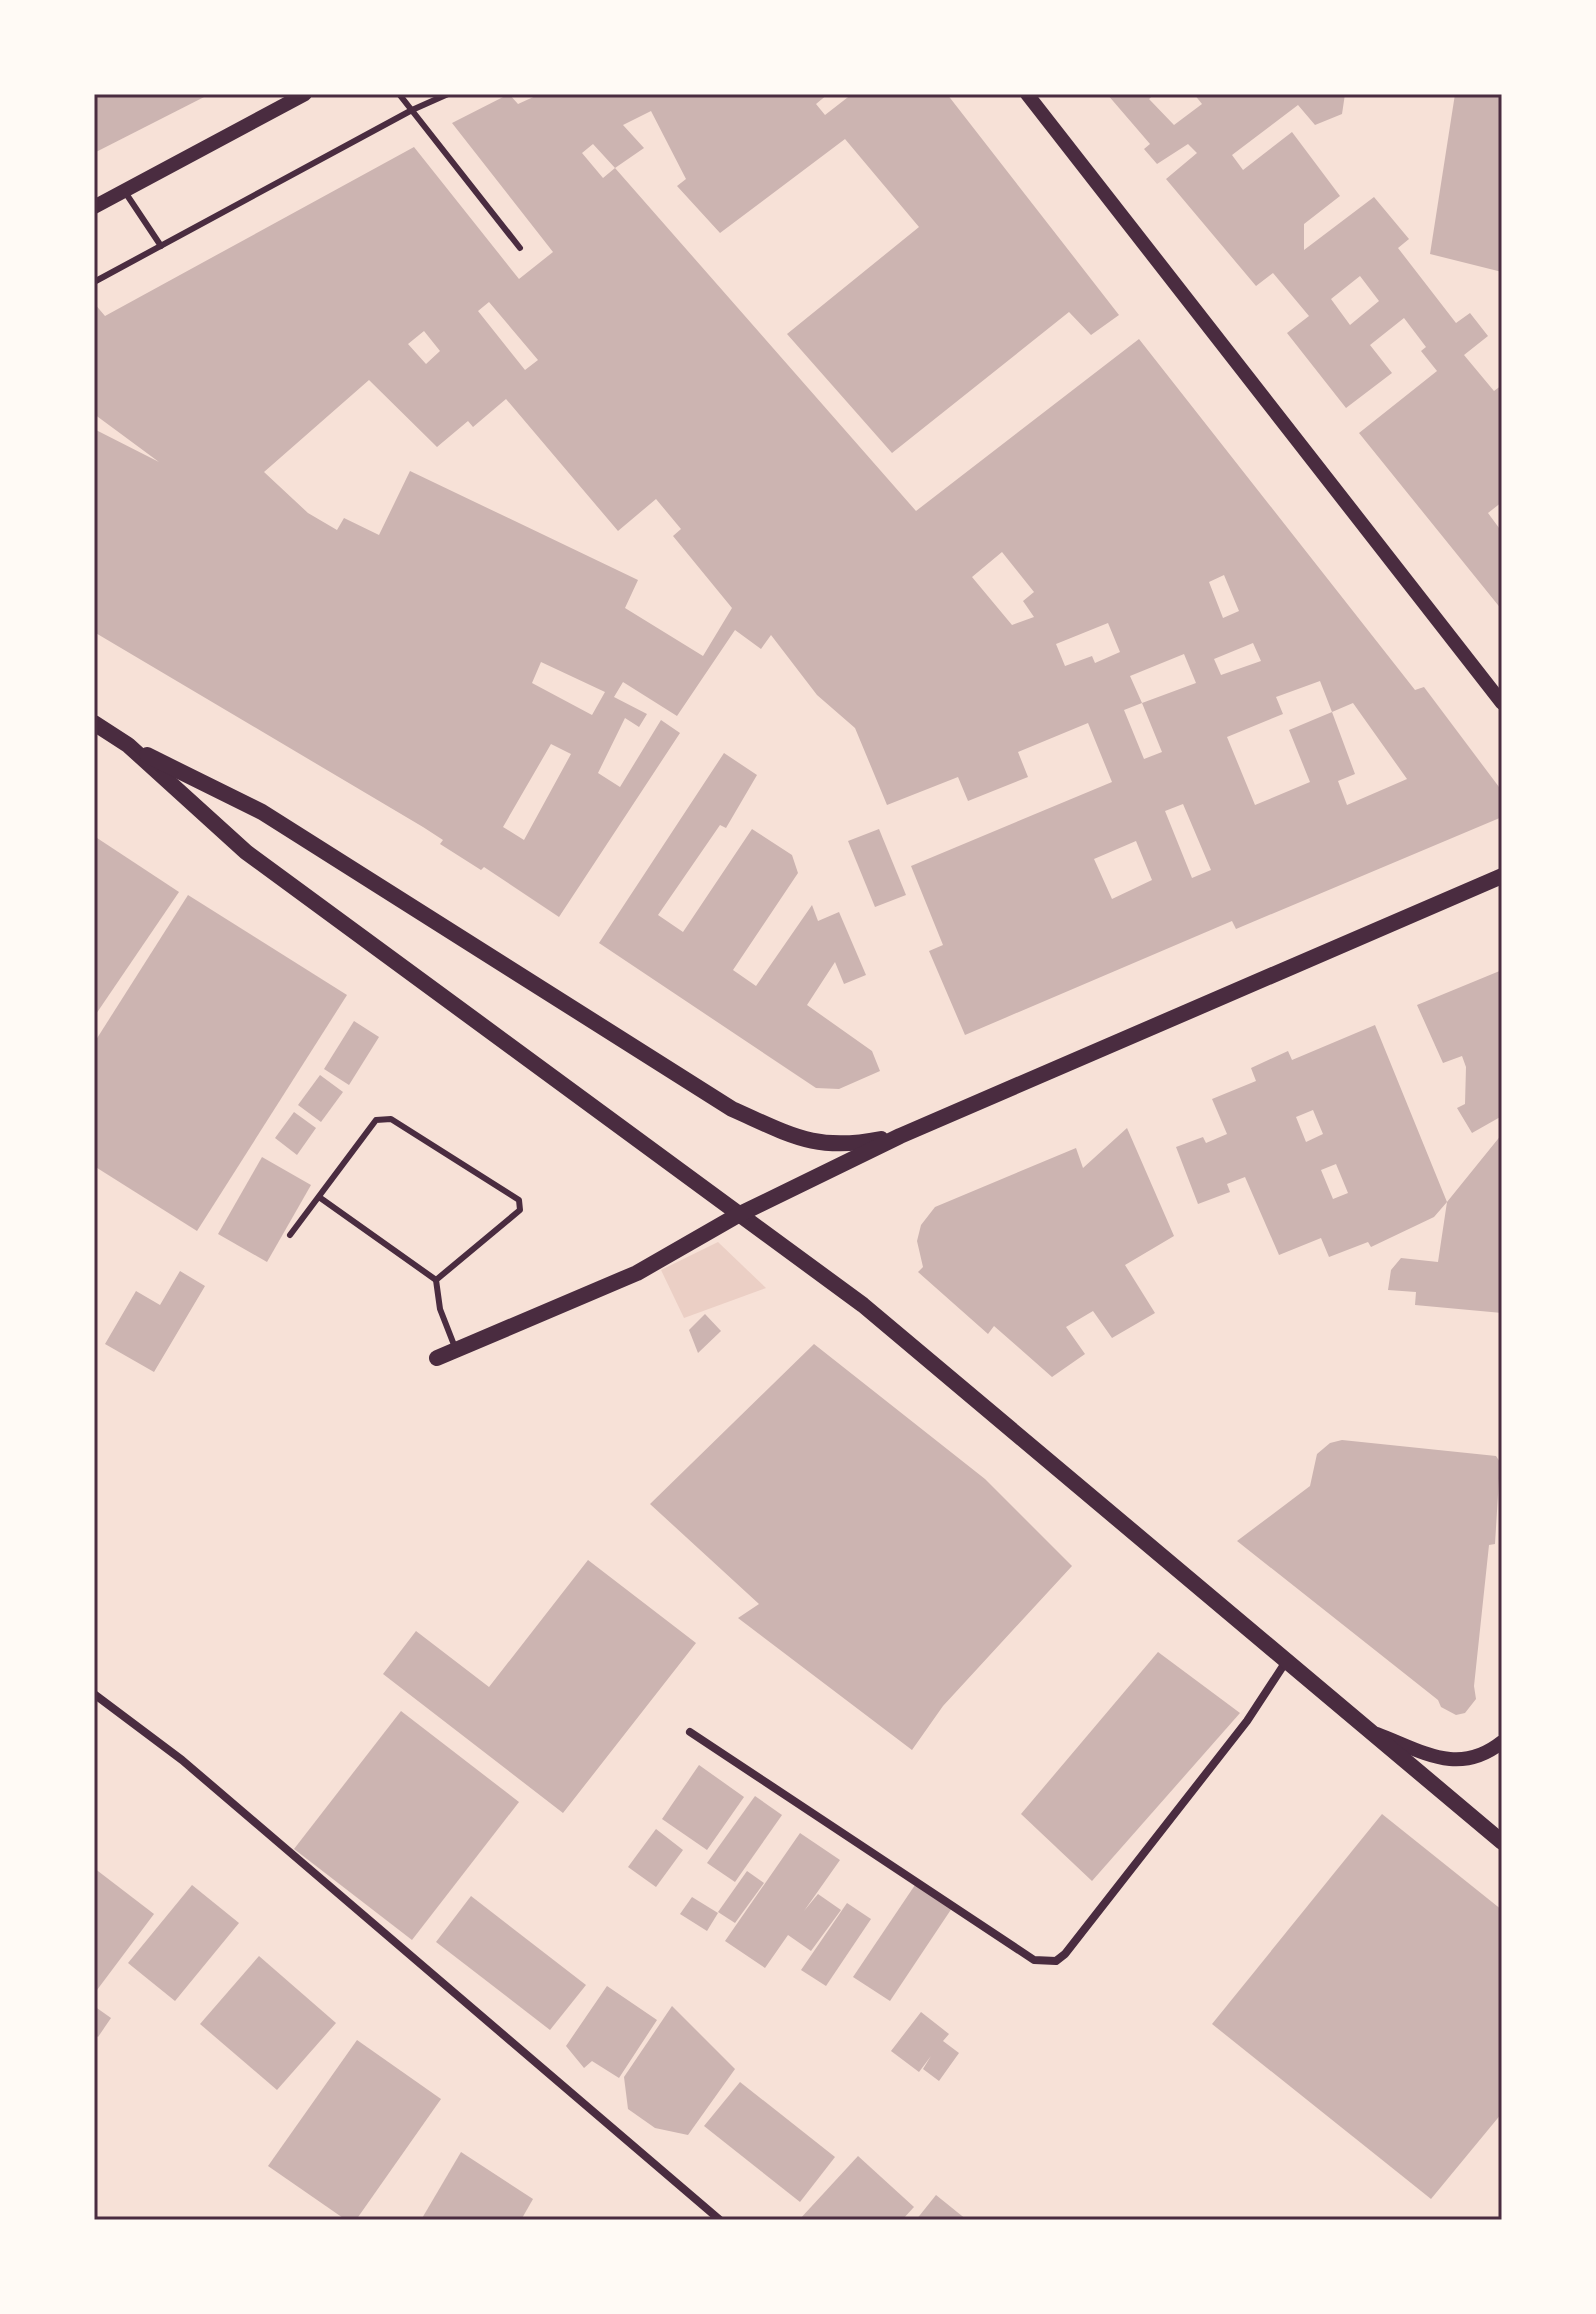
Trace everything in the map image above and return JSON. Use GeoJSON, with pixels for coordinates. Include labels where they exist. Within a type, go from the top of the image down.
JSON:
{"type":"FeatureCollection","features":[{"type":"Feature","properties":{"kind":"main road"},"geometry":{"type":"LineString","coordinates":[[94,723],[128,745],[262,812],[732,1109],[808,1142],[844,1146],[900,1136]]}},
{"type":"Feature","properties":{"kind":"main road"},"geometry":{"type":"LineString","coordinates":[[128,745],[246,852],[863,1305],[1502,1842]]}},
{"type":"Feature","properties":{"kind":"main road"},"geometry":{"type":"LineString","coordinates":[[437,1358],[637,1273],[738,1215],[900,1136],[1502,876]]}},
{"type":"Feature","properties":{"kind":"street"},"geometry":{"type":"LineString","coordinates":[[94,207],[305,94]]}},
{"type":"Feature","properties":{"kind":"street"},"geometry":{"type":"LineString","coordinates":[[1027,94],[1502,703]]}},
{"type":"Feature","properties":{"kind":"street"},"geometry":{"type":"LineString","coordinates":[[690,1732],[1034,1960],[1056,1961],[1247,1721],[1287,1660]]}},
{"type":"Feature","properties":{"kind":"street"},"geometry":{"type":"LineString","coordinates":[[94,1694],[182,1760],[720,2220]]}},
{"type":"Feature","properties":{"kind":"street"},"geometry":{"type":"LineString","coordinates":[[1376,1734],[1450,1762],[1491,1751],[1502,1742]]}},
{"type":"Feature","properties":{"kind":"lane"},"geometry":{"type":"LineString","coordinates":[[399,94],[520,248]]}},
{"type":"Feature","properties":{"kind":"lane"},"geometry":{"type":"LineString","coordinates":[[94,282],[412,110],[448,94]]}},
{"type":"Feature","properties":{"kind":"lane"},"geometry":{"type":"LineString","coordinates":[[125,191],[161,246]]}},
{"type":"Feature","properties":{"kind":"lane"},"geometry":{"type":"LineString","coordinates":[[290,1235],[376,1120],[391,1119],[519,1200],[520,1210],[436,1280]]}},
{"type":"Feature","properties":{"kind":"lane"},"geometry":{"type":"LineString","coordinates":[[319,1197],[436,1280],[440,1309],[456,1350]]}},
{"type":"Feature","properties":{"kind":"shaded area"},"geometry":{"type":"Polygon","coordinates":[[[718,1242],[766,1288],[684,1318],[661,1270],[718,1242]]]}},
{"type":"Feature","properties":{"kind":"building"},"geometry":{"type":"Polygon","coordinates":[[[94,94],[210,94],[94,153],[94,94]]]}},
{"type":"Feature","properties":{"kind":"building"},"geometry":{"type":"Polygon","coordinates":[[[509,94],[518,104],[540,94],[828,94],[816,104],[825,115],[852,94],[947,94],[1119,315],[1091,335],[1069,312],[892,453],[787,334],[919,227],[845,139],[720,233],[677,186],[686,179],[651,111],[623,125],[644,148],[615,168],[916,511],[1139,339],[1415,690],[1424,687],[1502,791],[1502,817],[1236,929],[1232,921],[965,1035],[929,951],[943,945],[911,866],[1112,782],[1088,723],[1018,752],[1028,777],[968,801],[958,777],[887,805],[855,728],[817,695],[771,635],[761,649],[735,630],[677,716],[623,682],[614,697],[647,714],[639,727],[625,718],[598,773],[620,787],[661,720],[680,733],[559,917],[484,867],[481,870],[440,844],[443,840],[423,827],[94,632],[94,429],[159,462],[94,414],[94,303],[105,316],[414,147],[519,279],[553,252],[452,123],[509,94]],[[593,144],[582,153],[603,178],[615,168],[593,144]],[[489,302],[478,311],[525,370],[538,360],[489,302]],[[424,331],[408,344],[426,364],[440,351],[424,331]],[[369,380],[264,472],[308,513],[337,530],[344,518],[379,535],[410,471],[638,580],[625,608],[703,656],[732,608],[673,536],[681,529],[656,499],[618,531],[506,399],[473,427],[468,421],[437,447],[369,380]],[[1002,552],[972,577],[1012,625],[1034,617],[1023,601],[1034,592],[1002,552]],[[1224,575],[1209,582],[1223,618],[1239,611],[1224,575]],[[1108,623],[1056,644],[1065,666],[1092,656],[1095,663],[1120,652],[1108,623]],[[1253,643],[1214,659],[1221,675],[1261,661],[1253,643]],[[1184,654],[1130,676],[1142,703],[1196,683],[1184,654]],[[541,662],[532,683],[592,715],[605,692],[541,662]],[[1320,681],[1276,697],[1283,714],[1227,737],[1255,805],[1310,782],[1289,730],[1332,712],[1320,681]],[[1142,703],[1124,710],[1144,759],[1162,752],[1142,703]],[[1353,703],[1332,712],[1355,774],[1338,781],[1347,805],[1407,779],[1353,703]],[[551,744],[503,827],[524,840],[571,754],[551,744]],[[1183,804],[1165,811],[1192,878],[1211,870],[1183,804]],[[1136,841],[1094,859],[1112,899],[1152,880],[1136,841]]]}},
{"type":"Feature","properties":{"kind":"building"},"geometry":{"type":"Polygon","coordinates":[[[1107,94],[1155,94],[1149,99],[1174,125],[1202,104],[1194,94],[1345,94],[1342,114],[1315,125],[1298,105],[1232,155],[1243,170],[1292,132],[1340,196],[1304,224],[1304,250],[1374,197],[1409,239],[1398,248],[1456,323],[1470,313],[1488,336],[1464,355],[1494,391],[1502,385],[1502,502],[1488,513],[1502,532],[1502,610],[1359,433],[1437,371],[1421,351],[1426,347],[1404,318],[1370,345],[1392,373],[1346,408],[1287,333],[1309,316],[1273,273],[1256,286],[1166,179],[1197,153],[1188,144],[1157,164],[1144,149],[1150,144],[1107,94]],[[1360,276],[1331,299],[1350,325],[1379,301],[1360,276]]]}},
{"type":"Feature","properties":{"kind":"building"},"geometry":{"type":"Polygon","coordinates":[[[1455,94],[1502,94],[1502,272],[1430,254],[1455,94]]]}},
{"type":"Feature","properties":{"kind":"building"},"geometry":{"type":"Polygon","coordinates":[[[724,753],[757,775],[726,828],[720,825],[658,915],[683,932],[752,829],[792,855],[798,873],[733,970],[756,986],[812,905],[818,921],[839,912],[866,975],[844,984],[835,962],[807,1005],[872,1051],[880,1071],[839,1089],[816,1088],[599,943],[724,753]]]}},
{"type":"Feature","properties":{"kind":"building"},"geometry":{"type":"Polygon","coordinates":[[[879,829],[906,895],[875,907],[848,841],[879,829]]]}},
{"type":"Feature","properties":{"kind":"building"},"geometry":{"type":"Polygon","coordinates":[[[94,836],[179,892],[94,1017],[94,836]]]}},
{"type":"Feature","properties":{"kind":"building"},"geometry":{"type":"Polygon","coordinates":[[[188,895],[347,995],[197,1231],[94,1166],[94,1043],[188,895]]]}},
{"type":"Feature","properties":{"kind":"building"},"geometry":{"type":"Polygon","coordinates":[[[1502,970],[1502,1116],[1472,1133],[1457,1108],[1465,1104],[1466,1067],[1462,1056],[1443,1063],[1417,1005],[1502,970]]]}},
{"type":"Feature","properties":{"kind":"building"},"geometry":{"type":"Polygon","coordinates":[[[354,1021],[379,1037],[349,1085],[324,1069],[354,1021]]]}},
{"type":"Feature","properties":{"kind":"building"},"geometry":{"type":"Polygon","coordinates":[[[1375,1025],[1447,1202],[1434,1217],[1371,1247],[1368,1242],[1329,1257],[1321,1238],[1279,1255],[1245,1177],[1227,1184],[1230,1192],[1198,1204],[1176,1147],[1203,1137],[1206,1143],[1227,1134],[1212,1099],[1256,1081],[1251,1068],[1288,1051],[1292,1060],[1375,1025]],[[1313,1110],[1296,1117],[1306,1142],[1323,1134],[1313,1110]],[[1336,1164],[1321,1170],[1333,1199],[1348,1193],[1336,1164]]]}},
{"type":"Feature","properties":{"kind":"building"},"geometry":{"type":"Polygon","coordinates":[[[320,1075],[343,1092],[321,1122],[298,1105],[320,1075]]]}},
{"type":"Feature","properties":{"kind":"building"},"geometry":{"type":"Polygon","coordinates":[[[294,1112],[316,1128],[297,1155],[275,1138],[294,1112]]]}},
{"type":"Feature","properties":{"kind":"building"},"geometry":{"type":"Polygon","coordinates":[[[1127,1128],[1174,1236],[1125,1265],[1155,1313],[1112,1338],[1093,1311],[1066,1327],[1085,1354],[1052,1377],[994,1326],[988,1334],[918,1272],[923,1267],[917,1241],[921,1225],[935,1207],[1076,1148],[1083,1168],[1127,1128]]]}},
{"type":"Feature","properties":{"kind":"building"},"geometry":{"type":"Polygon","coordinates":[[[1502,1134],[1502,1313],[1415,1305],[1416,1292],[1388,1290],[1391,1270],[1401,1258],[1438,1262],[1447,1202],[1502,1134]]]}},
{"type":"Feature","properties":{"kind":"building"},"geometry":{"type":"Polygon","coordinates":[[[262,1157],[311,1185],[267,1262],[218,1234],[262,1157]]]}},
{"type":"Feature","properties":{"kind":"building"},"geometry":{"type":"Polygon","coordinates":[[[180,1271],[205,1286],[154,1372],[105,1344],[136,1291],[160,1305],[180,1271]]]}},
{"type":"Feature","properties":{"kind":"building"},"geometry":{"type":"Polygon","coordinates":[[[705,1314],[721,1331],[698,1353],[689,1330],[705,1314]]]}},
{"type":"Feature","properties":{"kind":"building"},"geometry":{"type":"Polygon","coordinates":[[[814,1344],[985,1479],[1072,1566],[943,1706],[912,1750],[738,1618],[759,1604],[650,1504],[814,1344]]]}},
{"type":"Feature","properties":{"kind":"building"},"geometry":{"type":"Polygon","coordinates":[[[1342,1440],[1496,1456],[1500,1462],[1495,1544],[1489,1545],[1474,1686],[1476,1699],[1465,1713],[1456,1715],[1441,1707],[1438,1700],[1237,1541],[1310,1486],[1317,1454],[1330,1443],[1342,1440]]]}},
{"type":"Feature","properties":{"kind":"building"},"geometry":{"type":"Polygon","coordinates":[[[588,1560],[696,1643],[563,1813],[383,1674],[416,1631],[489,1687],[588,1560]]]}},
{"type":"Feature","properties":{"kind":"building"},"geometry":{"type":"Polygon","coordinates":[[[1158,1652],[1240,1713],[1092,1881],[1021,1814],[1158,1652]]]}},
{"type":"Feature","properties":{"kind":"building"},"geometry":{"type":"Polygon","coordinates":[[[401,1711],[519,1802],[412,1940],[294,1849],[401,1711]]]}},
{"type":"Feature","properties":{"kind":"building"},"geometry":{"type":"Polygon","coordinates":[[[699,1765],[744,1797],[707,1850],[662,1819],[699,1765]]]}},
{"type":"Feature","properties":{"kind":"building"},"geometry":{"type":"Polygon","coordinates":[[[755,1796],[782,1815],[735,1882],[707,1863],[755,1796]]]}},
{"type":"Feature","properties":{"kind":"building"},"geometry":{"type":"Polygon","coordinates":[[[1382,1814],[1502,1910],[1502,2113],[1431,2199],[1212,2024],[1382,1814]]]}},
{"type":"Feature","properties":{"kind":"building"},"geometry":{"type":"Polygon","coordinates":[[[656,1829],[683,1850],[656,1887],[628,1867],[656,1829]]]}},
{"type":"Feature","properties":{"kind":"building"},"geometry":{"type":"Polygon","coordinates":[[[800,1833],[840,1860],[804,1911],[818,1894],[841,1910],[811,1951],[788,1935],[765,1968],[725,1941],[800,1833]]]}},
{"type":"Feature","properties":{"kind":"building"},"geometry":{"type":"Polygon","coordinates":[[[94,1868],[154,1914],[94,1994],[94,1868]]]}},
{"type":"Feature","properties":{"kind":"building"},"geometry":{"type":"Polygon","coordinates":[[[747,1871],[764,1883],[735,1923],[718,1912],[747,1871]]]}},
{"type":"Feature","properties":{"kind":"building"},"geometry":{"type":"Polygon","coordinates":[[[192,1885],[239,1923],[175,2001],[128,1963],[192,1885]]]}},
{"type":"Feature","properties":{"kind":"building"},"geometry":{"type":"Polygon","coordinates":[[[915,1885],[952,1908],[890,2001],[853,1977],[915,1885]]]}},
{"type":"Feature","properties":{"kind":"building"},"geometry":{"type":"Polygon","coordinates":[[[471,1896],[586,1985],[550,2030],[436,1942],[471,1896]]]}},
{"type":"Feature","properties":{"kind":"building"},"geometry":{"type":"Polygon","coordinates":[[[692,1897],[718,1913],[707,1931],[680,1914],[692,1897]]]}},
{"type":"Feature","properties":{"kind":"building"},"geometry":{"type":"Polygon","coordinates":[[[847,1903],[871,1919],[826,1986],[801,1970],[847,1903]]]}},
{"type":"Feature","properties":{"kind":"building"},"geometry":{"type":"Polygon","coordinates":[[[259,1956],[336,2023],[277,2090],[200,2024],[259,1956]]]}},
{"type":"Feature","properties":{"kind":"building"},"geometry":{"type":"Polygon","coordinates":[[[607,1986],[657,2020],[619,2078],[592,2061],[584,2068],[566,2046],[607,1986]]]}},
{"type":"Feature","properties":{"kind":"building"},"geometry":{"type":"Polygon","coordinates":[[[94,2006],[111,2018],[98,2037],[94,2034],[94,2006]]]}},
{"type":"Feature","properties":{"kind":"building"},"geometry":{"type":"Polygon","coordinates":[[[672,2006],[735,2069],[688,2135],[655,2128],[628,2109],[624,2077],[672,2006]]]}},
{"type":"Feature","properties":{"kind":"building"},"geometry":{"type":"Polygon","coordinates":[[[921,2012],[949,2034],[943,2041],[959,2053],[939,2081],[923,2069],[931,2056],[919,2072],[891,2051],[921,2012]]]}},
{"type":"Feature","properties":{"kind":"building"},"geometry":{"type":"Polygon","coordinates":[[[357,2040],[441,2099],[356,2220],[346,2220],[268,2166],[357,2040]]]}},
{"type":"Feature","properties":{"kind":"building"},"geometry":{"type":"Polygon","coordinates":[[[740,2082],[835,2157],[800,2202],[704,2126],[740,2082]]]}},
{"type":"Feature","properties":{"kind":"building"},"geometry":{"type":"Polygon","coordinates":[[[461,2152],[533,2199],[521,2220],[421,2220],[461,2152]]]}},
{"type":"Feature","properties":{"kind":"building"},"geometry":{"type":"Polygon","coordinates":[[[858,2156],[914,2207],[902,2220],[799,2220],[858,2156]]]}},
{"type":"Feature","properties":{"kind":"building"},"geometry":{"type":"Polygon","coordinates":[[[936,2195],[967,2220],[916,2220],[936,2195]]]}}]}
